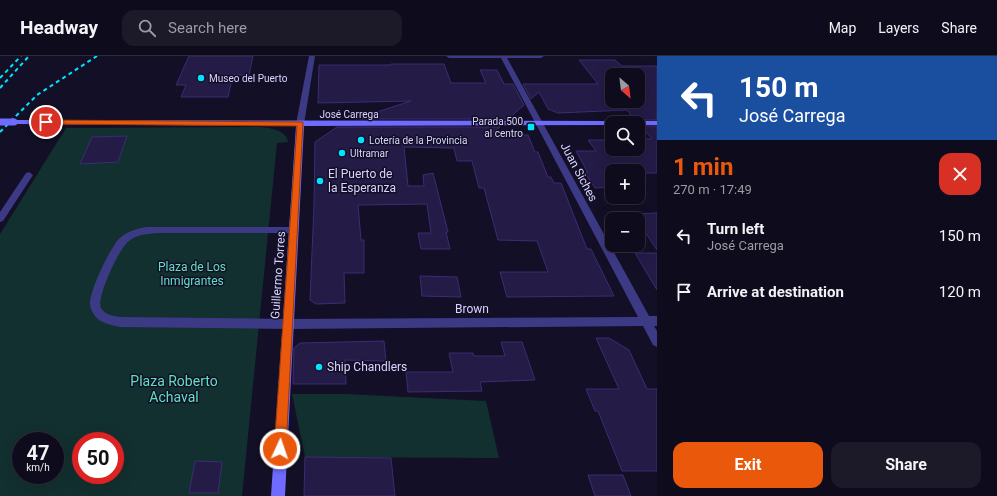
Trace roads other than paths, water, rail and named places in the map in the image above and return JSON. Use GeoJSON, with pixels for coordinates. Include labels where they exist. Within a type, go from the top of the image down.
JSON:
{"type":"FeatureCollection","features":[{"type":"Feature","properties":{"kind":"main road","name":"José Carrega"},"geometry":{"type":"LineString","coordinates":[[0,122],[300,124],[605,123]]}},
{"type":"Feature","properties":{"kind":"main road"},"geometry":{"type":"LineString","coordinates":[[645,123],[657,123]]}},
{"type":"Feature","properties":{"kind":"main road","name":"Guillermo Torres"},"geometry":{"type":"LineString","coordinates":[[278,496],[300,124]]}},
{"type":"Feature","properties":{"kind":"street","name":"Guillermo Torres"},"geometry":{"type":"LineString","coordinates":[[300,124],[312,56]]}},
{"type":"Feature","properties":{"kind":"street"},"geometry":{"type":"LineString","coordinates":[[448,56],[541,56]]}},
{"type":"Feature","properties":{"kind":"street","name":"Juan Siches"},"geometry":{"type":"LineString","coordinates":[[503,56],[657,342]]}},
{"type":"Feature","properties":{"kind":"street"},"geometry":{"type":"LineString","coordinates":[[0,219],[29,175]]}},
{"type":"Feature","properties":{"kind":"street","name":"Brown"},"geometry":{"type":"LineString","coordinates":[[294,230],[158,230],[138,232],[129,236],[115,249],[95,303],[96,310],[102,316],[120,322],[288,324],[657,320]]}},
{"type":"Feature","properties":{"kind":"railway"},"geometry":{"type":"LineString","coordinates":[[0,78],[21,56]]}},
{"type":"Feature","properties":{"kind":"railway"},"geometry":{"type":"LineString","coordinates":[[0,88],[29,56]]}},
{"type":"Feature","properties":{"kind":"railway"},"geometry":{"type":"LineString","coordinates":[[0,132],[37,95],[97,56]]}},
{"type":"Feature","properties":{"kind":"place","name":"Museo del Puerto"},"geometry":{"type":"Point","coordinates":[201,78]}},
{"type":"Feature","properties":{"kind":"place","name":"Parada 500 al centro"},"geometry":{"type":"Point","coordinates":[531,127]}},
{"type":"Feature","properties":{"kind":"place","name":"Lotería de la Provincia"},"geometry":{"type":"Point","coordinates":[361,140]}},
{"type":"Feature","properties":{"kind":"place","name":"Ultramar"},"geometry":{"type":"Point","coordinates":[342,153]}},
{"type":"Feature","properties":{"kind":"place","name":"El Puerto de la Esperanza"},"geometry":{"type":"Point","coordinates":[320,181]}},
{"type":"Feature","properties":{"kind":"place","name":"Ship Chandlers"},"geometry":{"type":"Point","coordinates":[319,367]}},
{"type":"Feature","properties":{"kind":"park label","name":"Plaza de Los Inmigrantes"},"geometry":{"type":"Point","coordinates":[192,274]}},
{"type":"Feature","properties":{"kind":"park label","name":"Plaza Roberto Achaval"},"geometry":{"type":"Point","coordinates":[174,390]}}]}
